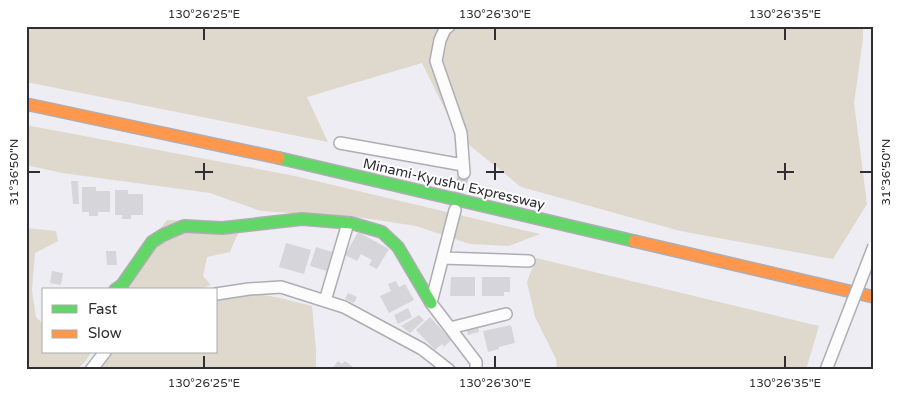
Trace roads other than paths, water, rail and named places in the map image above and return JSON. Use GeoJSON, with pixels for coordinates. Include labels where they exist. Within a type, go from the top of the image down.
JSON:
{"type":"FeatureCollection","features":[{"type":"Feature","properties":{"kind":"main road","name":"Minami-Kyushu Expressway"},"geometry":{"type":"LineString","coordinates":[[26,104],[298,162],[874,297]]}},
{"type":"Feature","properties":{"kind":"main road"},"geometry":{"type":"LineString","coordinates":[[118,288],[122,285],[152,242],[184,226],[222,228],[302,219],[348,223],[382,232],[398,246],[432,303]]}},
{"type":"Feature","properties":{"kind":"street"},"geometry":{"type":"LineString","coordinates":[[340,143],[464,169],[461,133],[436,61],[440,40],[445,29],[450,26]]}},
{"type":"Feature","properties":{"kind":"street"},"geometry":{"type":"LineString","coordinates":[[455,210],[432,303],[476,362],[476,370]]}},
{"type":"Feature","properties":{"kind":"street"},"geometry":{"type":"LineString","coordinates":[[325,301],[348,223]]}},
{"type":"Feature","properties":{"kind":"street"},"geometry":{"type":"LineString","coordinates":[[826,370],[874,246]]}},
{"type":"Feature","properties":{"kind":"street"},"geometry":{"type":"LineString","coordinates":[[443,258],[529,261]]}},
{"type":"Feature","properties":{"kind":"street"},"geometry":{"type":"LineString","coordinates":[[218,294],[281,287],[344,307],[422,348],[449,370]]}},
{"type":"Feature","properties":{"kind":"street"},"geometry":{"type":"LineString","coordinates":[[450,328],[506,314]]}},
{"type":"Feature","properties":{"kind":"street"},"geometry":{"type":"LineString","coordinates":[[91,370],[103,354]]}},
{"type":"Feature","properties":{"kind":"tunnel"},"geometry":{"type":"LineString","coordinates":[[456,203],[464,173]]}}]}
